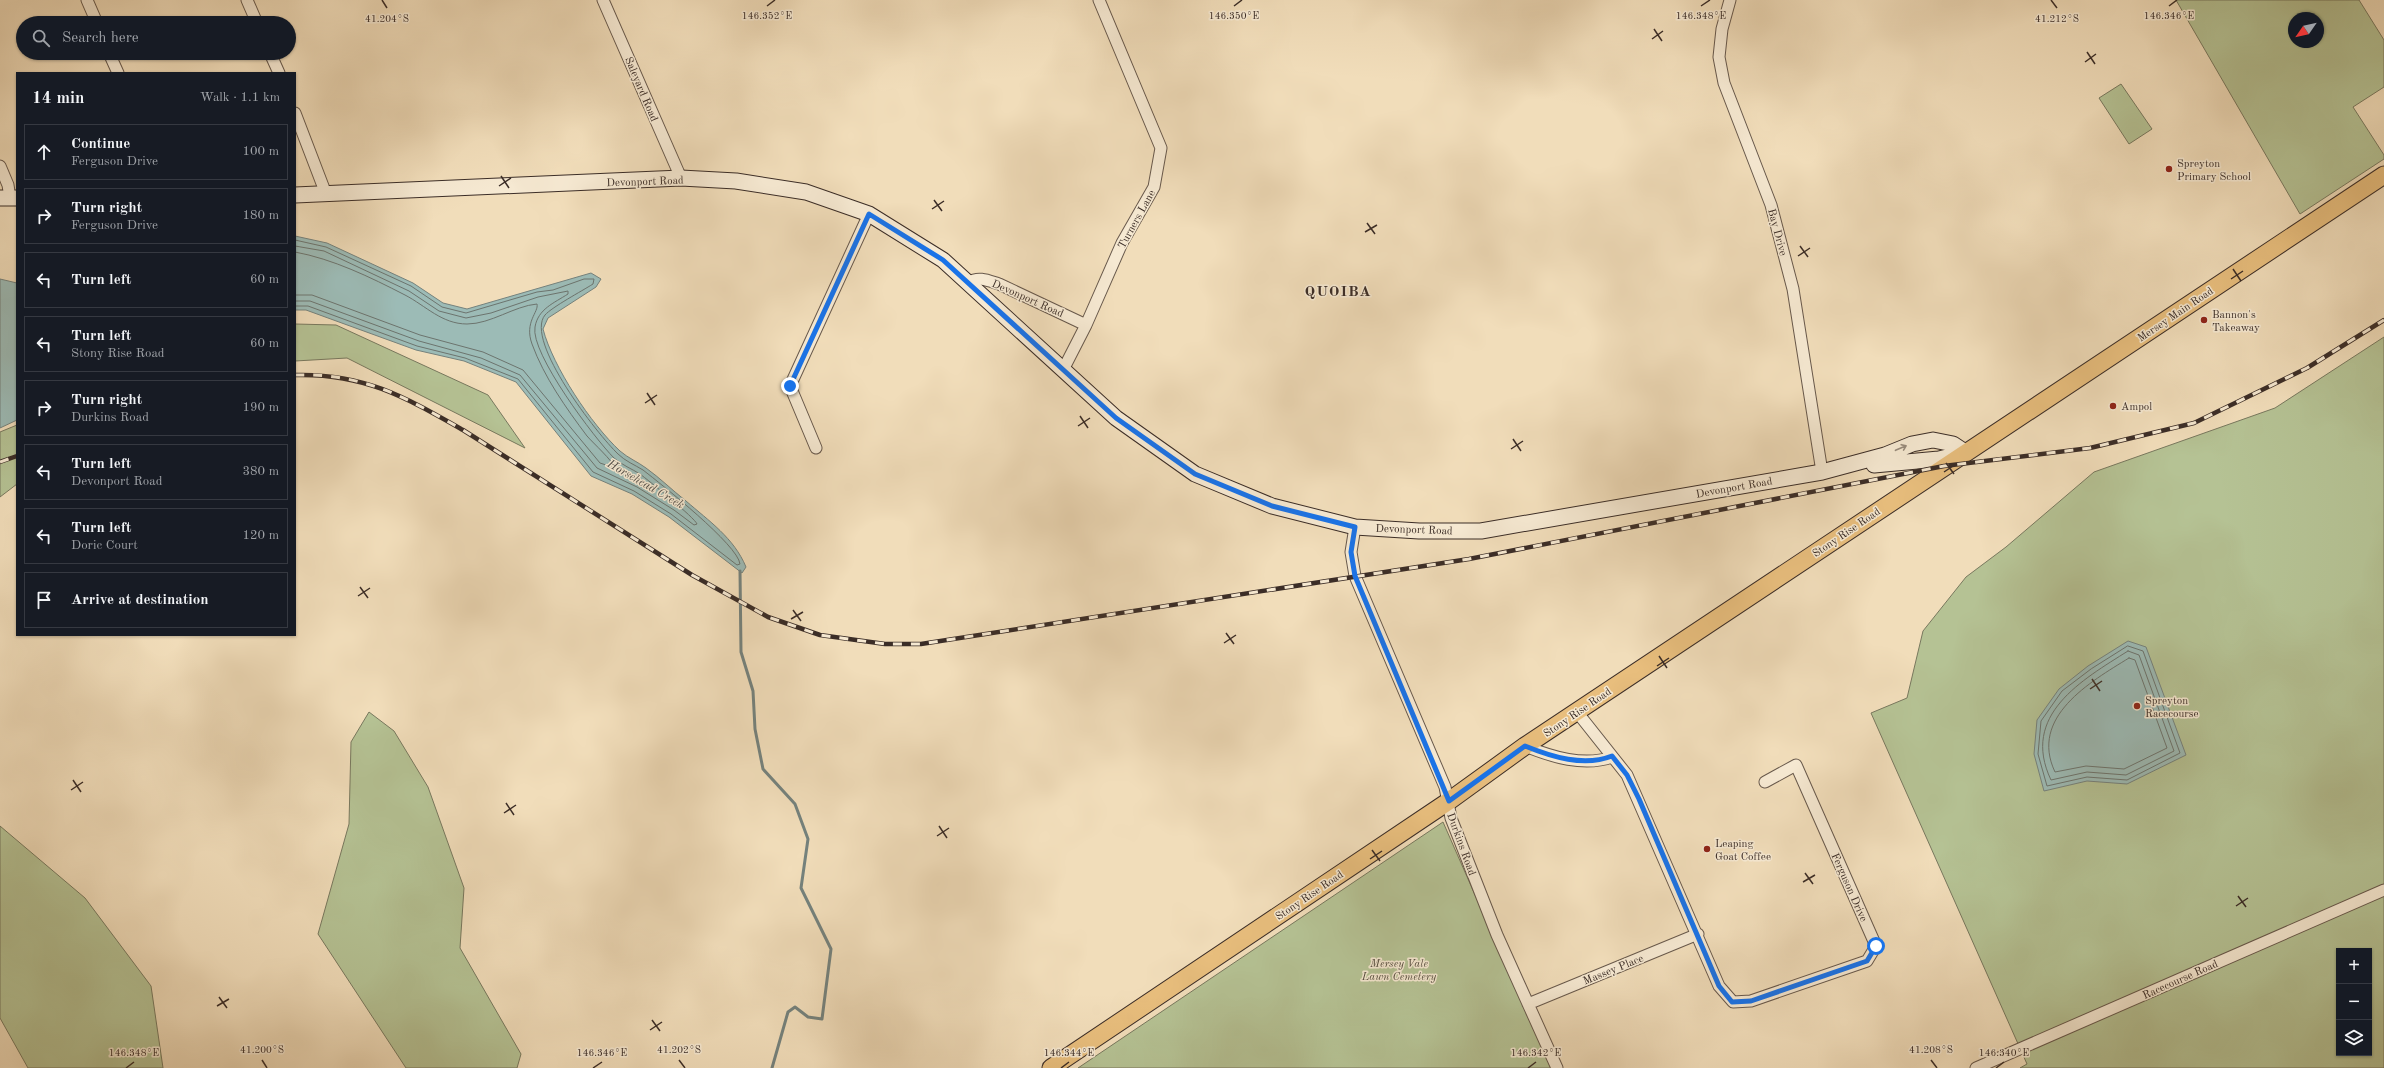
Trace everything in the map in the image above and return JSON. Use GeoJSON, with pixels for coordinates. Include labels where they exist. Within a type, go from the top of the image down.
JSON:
{"type":"FeatureCollection","features":[{"type":"Feature","properties":{"kind":"main road","name":"Mersey Main Road"},"geometry":{"type":"LineString","coordinates":[[1965,452],[2384,175]]}},
{"type":"Feature","properties":{"kind":"main road","name":"Devonport Road"},"geometry":{"type":"LineString","coordinates":[[296,195],[680,178],[736,181],[806,192],[869,214],[943,260],[1064,368],[1116,418],[1195,474],[1272,506],[1355,527],[1419,531],[1482,531],[1837,469],[1885,455],[1912,444],[1933,440],[1953,444],[1965,452]]}},
{"type":"Feature","properties":{"kind":"main road","name":"Stony Rise Road"},"geometry":{"type":"LineString","coordinates":[[1051,1068],[1449,801],[1525,746],[1965,452]]}},
{"type":"Feature","properties":{"kind":"street"},"geometry":{"type":"LineString","coordinates":[[87,0],[94,16]]}},
{"type":"Feature","properties":{"kind":"street"},"geometry":{"type":"LineString","coordinates":[[247,0],[254,16]]}},
{"type":"Feature","properties":{"kind":"street","name":"Saleyard Road"},"geometry":{"type":"LineString","coordinates":[[603,0],[680,178]]}},
{"type":"Feature","properties":{"kind":"street","name":"Turners Lane"},"geometry":{"type":"LineString","coordinates":[[1064,368],[1086,325],[1122,243],[1154,187],[1161,148],[1098,0]]}},
{"type":"Feature","properties":{"kind":"street","name":"Bay Drive"},"geometry":{"type":"LineString","coordinates":[[1730,0],[1722,28],[1718,57],[1724,83],[1771,205],[1793,289],[1822,472]]}},
{"type":"Feature","properties":{"kind":"street"},"geometry":{"type":"LineString","coordinates":[[112,60],[118,72]]}},
{"type":"Feature","properties":{"kind":"street"},"geometry":{"type":"LineString","coordinates":[[273,60],[279,72]]}},
{"type":"Feature","properties":{"kind":"street"},"geometry":{"type":"LineString","coordinates":[[296,116],[326,194]]}},
{"type":"Feature","properties":{"kind":"street"},"geometry":{"type":"LineString","coordinates":[[0,166],[8,185],[9,198]]}},
{"type":"Feature","properties":{"kind":"street"},"geometry":{"type":"LineString","coordinates":[[816,448],[790,386],[869,214]]}},
{"type":"Feature","properties":{"kind":"street","name":"Devonport Road"},"geometry":{"type":"LineString","coordinates":[[969,282],[983,279],[999,284],[1086,325]]}},
{"type":"Feature","properties":{"kind":"street","name":"Durkins Road"},"geometry":{"type":"LineString","coordinates":[[1355,527],[1351,552],[1355,576],[1449,801],[1451,818],[1497,935],[1557,1068]]}},
{"type":"Feature","properties":{"kind":"street","name":"Ferguson Drive"},"geometry":{"type":"LineString","coordinates":[[1577,712],[1627,775],[1698,934],[1719,986],[1732,1002],[1751,1001],[1867,961],[1876,946],[1796,764],[1765,782]]}},
{"type":"Feature","properties":{"kind":"street"},"geometry":{"type":"LineString","coordinates":[[1525,746],[1544,754],[1587,762],[1612,756]]}},
{"type":"Feature","properties":{"kind":"street","name":"Racecourse Road"},"geometry":{"type":"LineString","coordinates":[[1976,1068],[2384,890]]}},
{"type":"Feature","properties":{"kind":"street","name":"Massey Place"},"geometry":{"type":"LineString","coordinates":[[1528,1004],[1698,934]]}},
{"type":"Feature","properties":{"kind":"green space"},"geometry":{"type":"Polygon","coordinates":[[[2176,0],[2359,0],[2384,40],[2384,87],[2353,107],[2384,155],[2384,159],[2300,214],[2176,0]]]}},
{"type":"Feature","properties":{"kind":"green space"},"geometry":{"type":"Polygon","coordinates":[[[2121,84],[2152,129],[2129,144],[2099,98],[2121,84]]]}},
{"type":"Feature","properties":{"kind":"green space"},"geometry":{"type":"Polygon","coordinates":[[[296,324],[336,325],[488,395],[525,448],[347,358],[296,361],[296,324]]]}},
{"type":"Feature","properties":{"kind":"green space","name":"Spreyton Racecourse"},"geometry":{"type":"Polygon","coordinates":[[[2384,337],[2384,1068],[2020,1068],[2027,1064],[1871,713],[1907,698],[1923,631],[1966,577],[2006,547],[2094,472],[2275,408],[2384,337]]]}},
{"type":"Feature","properties":{"kind":"green space"},"geometry":{"type":"Polygon","coordinates":[[[16,425],[16,485],[0,497],[0,432],[16,425]]]}},
{"type":"Feature","properties":{"kind":"green space"},"geometry":{"type":"Polygon","coordinates":[[[369,712],[394,731],[428,787],[464,888],[460,948],[521,1054],[517,1068],[406,1068],[318,934],[349,824],[351,742],[369,712]]]}},
{"type":"Feature","properties":{"kind":"green space","name":"Mersey Vale Lawn Cemetery"},"geometry":{"type":"Polygon","coordinates":[[[1443,822],[1551,1068],[1078,1068],[1443,822]]]}},
{"type":"Feature","properties":{"kind":"green space"},"geometry":{"type":"Polygon","coordinates":[[[0,826],[85,898],[151,986],[163,1068],[28,1068],[0,1018],[0,826]]]}},
{"type":"Feature","properties":{"kind":"water"},"geometry":{"type":"Polygon","coordinates":[[[296,236],[327,243],[413,283],[443,303],[467,309],[591,273],[601,279],[596,287],[548,318],[543,329],[555,360],[574,394],[609,440],[620,451],[656,476],[720,531],[735,547],[746,567],[742,573],[669,517],[632,494],[591,476],[516,382],[464,361],[416,350],[306,310],[296,310],[296,236]]]}},
{"type":"Feature","properties":{"kind":"water"},"geometry":{"type":"Polygon","coordinates":[[[0,279],[16,283],[16,420],[0,428],[0,279]]]}},
{"type":"Feature","properties":{"kind":"water"},"geometry":{"type":"Polygon","coordinates":[[[2128,641],[2146,647],[2186,755],[2127,784],[2087,781],[2044,791],[2034,754],[2037,720],[2059,689],[2088,666],[2128,641]]]}},
{"type":"Feature","properties":{"kind":"waterway","name":"Horsehead Creek"},"geometry":{"type":"LineString","coordinates":[[740,571],[741,652],[753,691],[755,729],[763,769],[795,804],[808,839],[801,888],[831,949],[822,1019],[808,1017],[795,1007],[788,1012],[772,1068]]}},
{"type":"Feature","properties":{"kind":"railway"},"geometry":{"type":"LineString","coordinates":[[296,375],[320,375],[363,383],[383,389],[422,407],[463,430],[692,575],[768,617],[820,635],[885,644],[921,644],[1469,559],[1944,466],[2090,448],[2194,423],[2307,368],[2384,320]]}},
{"type":"Feature","properties":{"kind":"railway"},"geometry":{"type":"LineString","coordinates":[[0,462],[16,456]]}},
{"type":"Feature","properties":{"kind":"place","name":"Spreyton Primary School"},"geometry":{"type":"Point","coordinates":[2169,169]}},
{"type":"Feature","properties":{"kind":"place","name":"Bannon's Takeaway"},"geometry":{"type":"Point","coordinates":[2204,320]}},
{"type":"Feature","properties":{"kind":"place","name":"Ampol"},"geometry":{"type":"Point","coordinates":[2113,406]}},
{"type":"Feature","properties":{"kind":"place","name":"Spreyton Racecourse"},"geometry":{"type":"Point","coordinates":[2137,706]}},
{"type":"Feature","properties":{"kind":"place","name":"Leaping Goat Coffee"},"geometry":{"type":"Point","coordinates":[1707,849]}},
{"type":"Feature","properties":{"kind":"district","name":"QUOIBA"},"geometry":{"type":"Point","coordinates":[1338,291]}},
{"type":"Feature","properties":{"kind":"route"},"geometry":{"type":"LineString","coordinates":[[790,386],[869,214],[943,260],[1064,368],[1116,418],[1195,474],[1272,506],[1355,527],[1351,552],[1355,576],[1386,652],[1445,787],[1449,801],[1525,746],[1544,754],[1587,762],[1602,761],[1612,756],[1627,775],[1639,799],[1719,986],[1732,1002],[1751,1001],[1867,961],[1876,946]]}}]}
